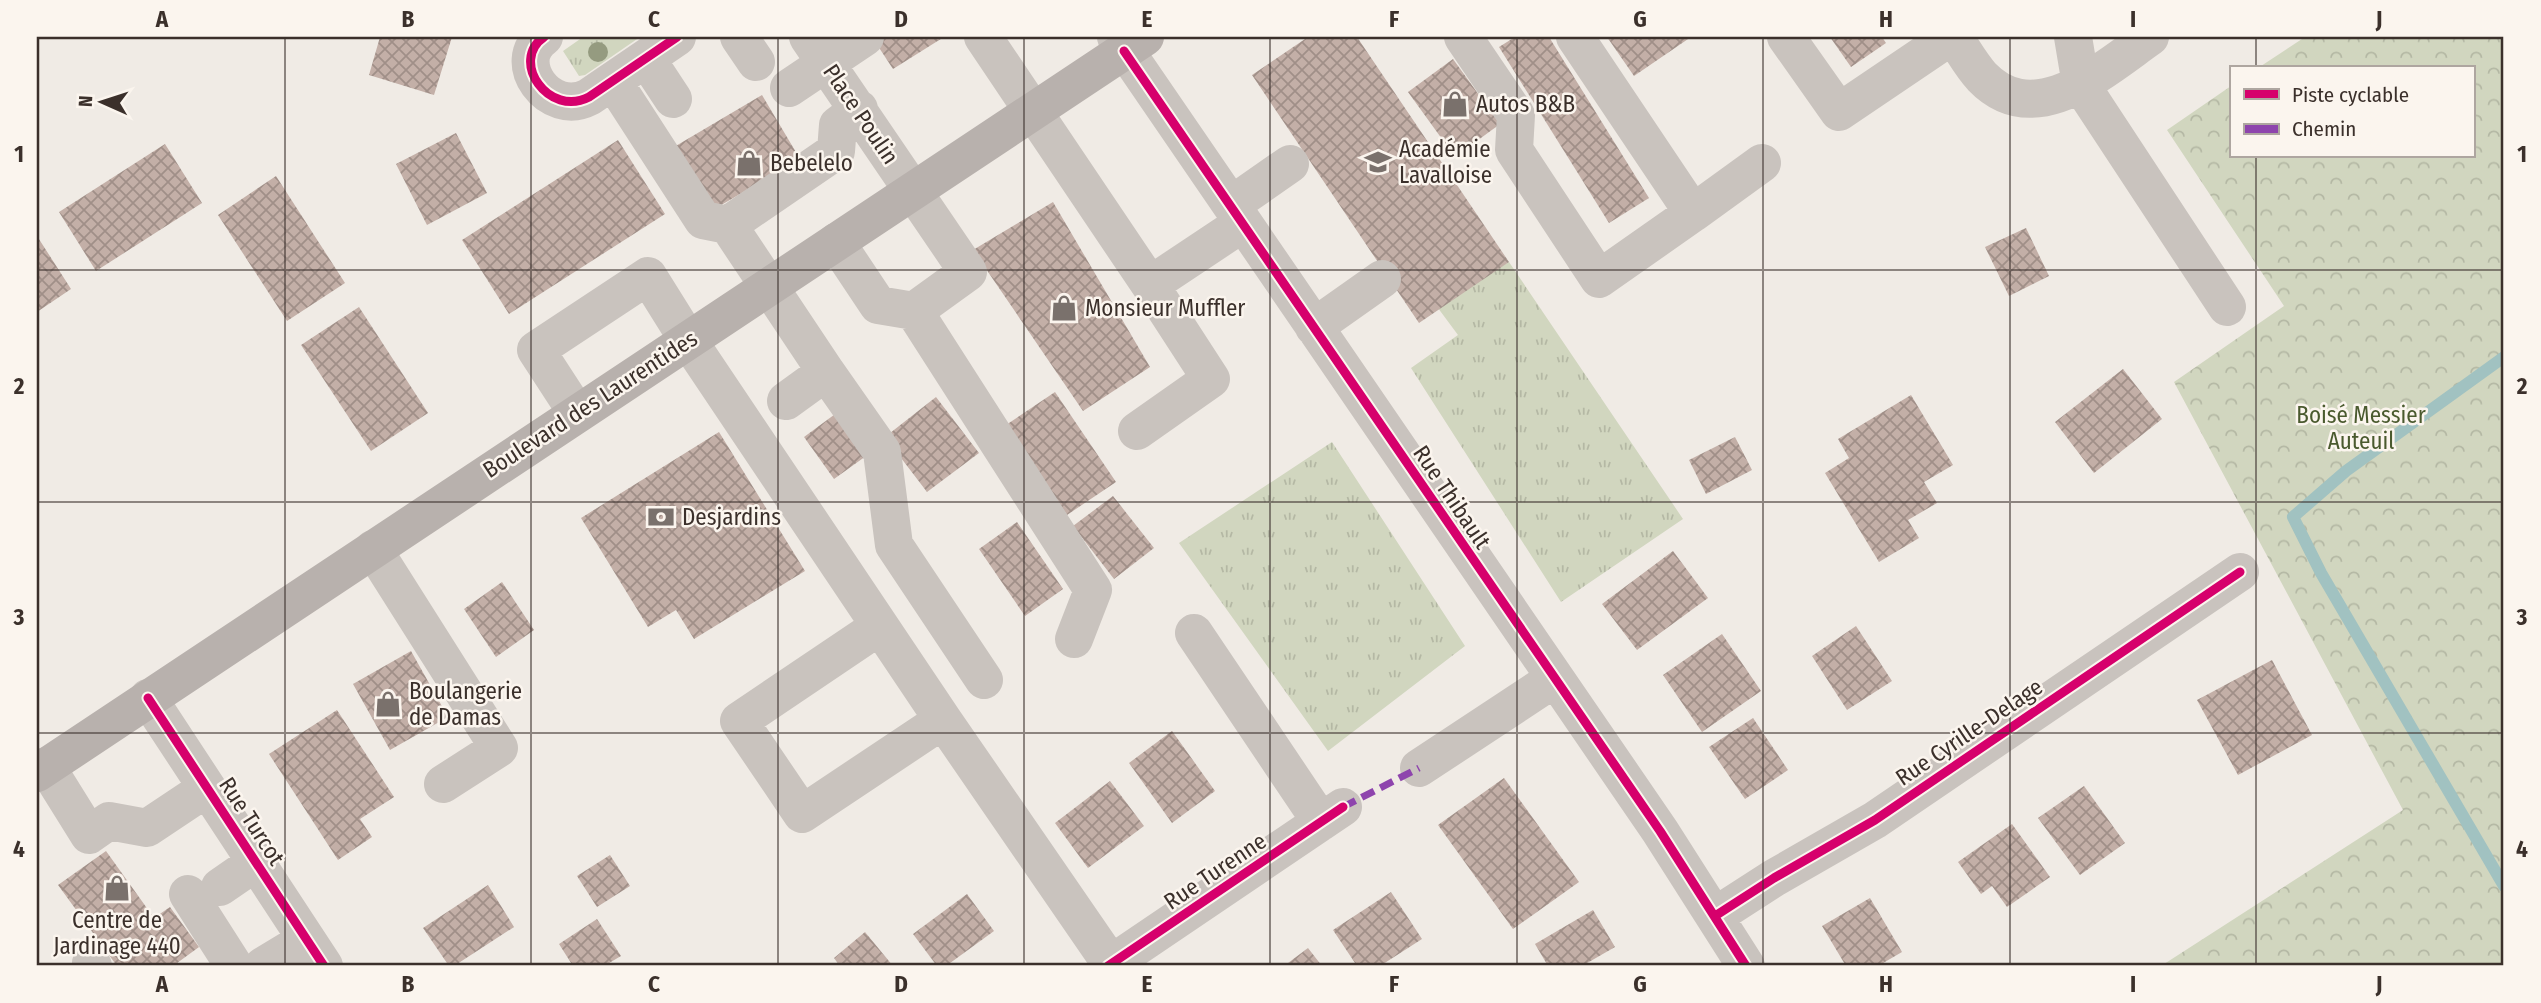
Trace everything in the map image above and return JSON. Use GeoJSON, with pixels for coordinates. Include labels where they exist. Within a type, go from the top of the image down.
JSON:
{"type":"FeatureCollection","features":[{"type":"Feature","properties":{"kind":"main road","name":"Boulevard des Laurentides"},"geometry":{"type":"LineString","coordinates":[[42,769],[1033,112],[1128,41]]}},
{"type":"Feature","properties":{"kind":"street"},"geometry":{"type":"LineString","coordinates":[[544,37],[534,47],[530,62],[541,87],[552,98],[567,103],[582,101],[677,37]]}},
{"type":"Feature","properties":{"kind":"street"},"geometry":{"type":"LineString","coordinates":[[789,88],[817,50],[865,37]]}},
{"type":"Feature","properties":{"kind":"street"},"geometry":{"type":"LineString","coordinates":[[983,37],[1211,379],[1136,431]]}},
{"type":"Feature","properties":{"kind":"street"},"geometry":{"type":"LineString","coordinates":[[1464,37],[1516,115],[1514,150],[1598,278],[1762,163]]}},
{"type":"Feature","properties":{"kind":"street"},"geometry":{"type":"LineString","coordinates":[[1575,37],[1693,213]]}},
{"type":"Feature","properties":{"kind":"street"},"geometry":{"type":"LineString","coordinates":[[1786,37],[1839,112],[1952,37],[1981,76],[2006,94],[2022,99],[2044,97],[2081,85],[2150,37]]}},
{"type":"Feature","properties":{"kind":"street"},"geometry":{"type":"LineString","coordinates":[[2073,37],[2081,85],[2227,307]]}},
{"type":"Feature","properties":{"kind":"street","name":"Rue Thibault"},"geometry":{"type":"LineString","coordinates":[[1128,41],[1237,214],[1652,820],[1746,966]]}},
{"type":"Feature","properties":{"kind":"street","name":"Place Poulin"},"geometry":{"type":"LineString","coordinates":[[817,50],[968,272],[914,311]]}},
{"type":"Feature","properties":{"kind":"street"},"geometry":{"type":"LineString","coordinates":[[646,58],[673,99]]}},
{"type":"Feature","properties":{"kind":"street"},"geometry":{"type":"LineString","coordinates":[[613,81],[703,220],[728,225],[836,151],[838,125],[859,109]]}},
{"type":"Feature","properties":{"kind":"street"},"geometry":{"type":"LineString","coordinates":[[1150,285],[1237,214],[1290,164]]}},
{"type":"Feature","properties":{"kind":"street"},"geometry":{"type":"LineString","coordinates":[[728,225],[881,452],[894,545],[984,680]]}},
{"type":"Feature","properties":{"kind":"street"},"geometry":{"type":"LineString","coordinates":[[836,242],[878,305],[914,311],[1093,590],[1074,639]]}},
{"type":"Feature","properties":{"kind":"street"},"geometry":{"type":"LineString","coordinates":[[577,413],[536,350],[648,276],[688,340],[1110,965]]}},
{"type":"Feature","properties":{"kind":"street"},"geometry":{"type":"LineString","coordinates":[[1314,327],[1381,279]]}},
{"type":"Feature","properties":{"kind":"street"},"geometry":{"type":"LineString","coordinates":[[786,401],[825,372]]}},
{"type":"Feature","properties":{"kind":"street"},"geometry":{"type":"LineString","coordinates":[[373,549],[499,748],[443,784]]}},
{"type":"Feature","properties":{"kind":"street","name":"Rue Cyrille-Delage"},"geometry":{"type":"LineString","coordinates":[[1715,916],[1874,820],[2240,572]]}},
{"type":"Feature","properties":{"kind":"street"},"geometry":{"type":"LineString","coordinates":[[880,626],[739,721],[746,732],[802,814],[943,720]]}},
{"type":"Feature","properties":{"kind":"street","name":"Rue Turenne"},"geometry":{"type":"LineString","coordinates":[[1110,965],[1332,815],[1194,633]]}},
{"type":"Feature","properties":{"kind":"street"},"geometry":{"type":"LineString","coordinates":[[1419,768],[1554,679]]}},
{"type":"Feature","properties":{"kind":"street","name":"Rue Turcot"},"geometry":{"type":"LineString","coordinates":[[148,698],[315,953]]}},
{"type":"Feature","properties":{"kind":"street"},"geometry":{"type":"LineString","coordinates":[[42,769],[89,835],[109,821],[147,828],[207,788]]}},
{"type":"Feature","properties":{"kind":"street"},"geometry":{"type":"LineString","coordinates":[[234,966],[204,890],[256,862]]}},
{"type":"Feature","properties":{"kind":"street"},"geometry":{"type":"LineString","coordinates":[[263,966],[315,953]]}},
{"type":"Feature","properties":{"kind":"green space"},"geometry":{"type":"Polygon","coordinates":[[[583,37],[640,37],[585,75],[579,76],[563,51],[583,37]]]}},
{"type":"Feature","properties":{"kind":"green space","name":"Boisé Messier Auteuil"},"geometry":{"type":"Polygon","coordinates":[[[2305,37],[2504,37],[2504,966],[2161,966],[2403,810],[2174,382],[2284,306],[2167,130],[2230,87],[2230,158],[2474,158],[2474,66],[2261,66],[2305,37]]]}},
{"type":"Feature","properties":{"kind":"green space"},"geometry":{"type":"Polygon","coordinates":[[[1509,262],[1683,519],[1561,602],[1411,368],[1458,335],[1435,304],[1509,262]]]}},
{"type":"Feature","properties":{"kind":"green space"},"geometry":{"type":"Polygon","coordinates":[[[1332,442],[1465,646],[1328,751],[1179,543],[1332,442]]]}},
{"type":"Feature","properties":{"kind":"building"},"geometry":{"type":"Polygon","coordinates":[[[380,37],[452,37],[434,95],[369,75],[380,37]]]}},
{"type":"Feature","properties":{"kind":"building"},"geometry":{"type":"Polygon","coordinates":[[[872,37],[944,37],[893,69],[872,37]]]}},
{"type":"Feature","properties":{"kind":"building"},"geometry":{"type":"Polygon","coordinates":[[[1308,37],[1357,37],[1509,262],[1419,323],[1252,75],[1308,37]]]}},
{"type":"Feature","properties":{"kind":"building"},"geometry":{"type":"Polygon","coordinates":[[[1515,37],[1549,37],[1649,198],[1609,223],[1499,47],[1515,37]]]}},
{"type":"Feature","properties":{"kind":"building"},"geometry":{"type":"Polygon","coordinates":[[[1607,37],[1691,37],[1634,76],[1607,37]]]}},
{"type":"Feature","properties":{"kind":"building"},"geometry":{"type":"Polygon","coordinates":[[[1830,37],[1882,37],[1886,43],[1851,67],[1830,37]]]}},
{"type":"Feature","properties":{"kind":"building"},"geometry":{"type":"Polygon","coordinates":[[[1453,59],[1500,124],[1455,157],[1408,92],[1453,59]]]}},
{"type":"Feature","properties":{"kind":"building"},"geometry":{"type":"Polygon","coordinates":[[[762,95],[800,159],[711,211],[674,147],[762,95]]]}},
{"type":"Feature","properties":{"kind":"building"},"geometry":{"type":"Polygon","coordinates":[[[456,133],[487,193],[427,225],[396,164],[456,133]]]}},
{"type":"Feature","properties":{"kind":"building"},"geometry":{"type":"Polygon","coordinates":[[[618,140],[665,214],[509,314],[462,240],[618,140]]]}},
{"type":"Feature","properties":{"kind":"building"},"geometry":{"type":"Polygon","coordinates":[[[165,144],[202,203],[96,271],[59,212],[165,144]]]}},
{"type":"Feature","properties":{"kind":"building"},"geometry":{"type":"Polygon","coordinates":[[[276,176],[345,283],[287,321],[218,215],[276,176]]]}},
{"type":"Feature","properties":{"kind":"building","name":"Monsieur Muffler"},"geometry":{"type":"Polygon","coordinates":[[[1053,202],[1150,367],[1083,411],[973,250],[1053,202]]]}},
{"type":"Feature","properties":{"kind":"building"},"geometry":{"type":"Polygon","coordinates":[[[2026,228],[2049,276],[2009,296],[1985,247],[2026,228]]]}},
{"type":"Feature","properties":{"kind":"building"},"geometry":{"type":"Polygon","coordinates":[[[37,236],[71,289],[37,312],[37,236]]]}},
{"type":"Feature","properties":{"kind":"building"},"geometry":{"type":"Polygon","coordinates":[[[359,307],[428,413],[371,451],[301,345],[359,307]]]}},
{"type":"Feature","properties":{"kind":"building"},"geometry":{"type":"Polygon","coordinates":[[[2123,369],[2162,419],[2094,473],[2055,422],[2123,369]]]}},
{"type":"Feature","properties":{"kind":"building"},"geometry":{"type":"Polygon","coordinates":[[[1055,392],[1116,482],[1067,515],[1006,425],[1055,392]]]}},
{"type":"Feature","properties":{"kind":"building"},"geometry":{"type":"Polygon","coordinates":[[[1911,395],[1953,465],[1924,482],[1937,503],[1908,520],[1919,538],[1879,562],[1825,473],[1849,458],[1838,439],[1911,395]]]}},
{"type":"Feature","properties":{"kind":"building"},"geometry":{"type":"Polygon","coordinates":[[[936,397],[979,453],[927,492],[885,437],[936,397]]]}},
{"type":"Feature","properties":{"kind":"building"},"geometry":{"type":"Polygon","coordinates":[[[842,409],[873,451],[834,479],[804,437],[842,409]]]}},
{"type":"Feature","properties":{"kind":"building"},"geometry":{"type":"Polygon","coordinates":[[[719,432],[805,571],[694,639],[676,610],[648,627],[581,518],[719,432]]]}},
{"type":"Feature","properties":{"kind":"building"},"geometry":{"type":"Polygon","coordinates":[[[1735,437],[1752,470],[1706,494],[1689,460],[1735,437]]]}},
{"type":"Feature","properties":{"kind":"building"},"geometry":{"type":"Polygon","coordinates":[[[1113,496],[1154,548],[1114,579],[1073,526],[1113,496]]]}},
{"type":"Feature","properties":{"kind":"building"},"geometry":{"type":"Polygon","coordinates":[[[1017,522],[1063,589],[1025,616],[979,549],[1017,522]]]}},
{"type":"Feature","properties":{"kind":"building"},"geometry":{"type":"Polygon","coordinates":[[[1673,551],[1708,598],[1637,650],[1602,604],[1673,551]]]}},
{"type":"Feature","properties":{"kind":"building"},"geometry":{"type":"Polygon","coordinates":[[[502,582],[534,630],[496,657],[464,609],[502,582]]]}},
{"type":"Feature","properties":{"kind":"building"},"geometry":{"type":"Polygon","coordinates":[[[1856,626],[1892,681],[1847,710],[1812,656],[1856,626]]]}},
{"type":"Feature","properties":{"kind":"building"},"geometry":{"type":"Polygon","coordinates":[[[1722,634],[1761,691],[1702,732],[1663,675],[1722,634]]]}},
{"type":"Feature","properties":{"kind":"building"},"geometry":{"type":"Polygon","coordinates":[[[411,651],[448,717],[390,750],[353,684],[411,651]]]}},
{"type":"Feature","properties":{"kind":"building"},"geometry":{"type":"Polygon","coordinates":[[[2272,660],[2312,735],[2238,775],[2197,700],[2272,660]]]}},
{"type":"Feature","properties":{"kind":"building"},"geometry":{"type":"Polygon","coordinates":[[[337,710],[394,797],[360,819],[372,837],[338,860],[269,754],[337,710]]]}},
{"type":"Feature","properties":{"kind":"building"},"geometry":{"type":"Polygon","coordinates":[[[1753,718],[1788,770],[1745,799],[1709,747],[1753,718]]]}},
{"type":"Feature","properties":{"kind":"building"},"geometry":{"type":"Polygon","coordinates":[[[1172,731],[1215,791],[1172,823],[1129,763],[1172,731]]]}},
{"type":"Feature","properties":{"kind":"building"},"geometry":{"type":"Polygon","coordinates":[[[1504,778],[1579,882],[1513,929],[1438,825],[1504,778]]]}},
{"type":"Feature","properties":{"kind":"building"},"geometry":{"type":"Polygon","coordinates":[[[1110,781],[1144,826],[1088,868],[1055,823],[1110,781]]]}},
{"type":"Feature","properties":{"kind":"building"},"geometry":{"type":"Polygon","coordinates":[[[2084,786],[2125,843],[2080,875],[2038,818],[2084,786]]]}},
{"type":"Feature","properties":{"kind":"building"},"geometry":{"type":"Polygon","coordinates":[[[2012,824],[2050,877],[2007,907],[1992,886],[1981,894],[1958,862],[2012,824]]]}},
{"type":"Feature","properties":{"kind":"building"},"geometry":{"type":"Polygon","coordinates":[[[106,851],[154,918],[170,907],[199,947],[173,966],[117,966],[58,885],[106,851]]]}},
{"type":"Feature","properties":{"kind":"building"},"geometry":{"type":"Polygon","coordinates":[[[610,855],[630,886],[597,907],[577,876],[610,855]]]}},
{"type":"Feature","properties":{"kind":"building"},"geometry":{"type":"Polygon","coordinates":[[[488,885],[514,927],[454,966],[449,966],[423,928],[488,885]]]}},
{"type":"Feature","properties":{"kind":"building"},"geometry":{"type":"Polygon","coordinates":[[[1391,892],[1422,939],[1380,966],[1357,966],[1333,930],[1391,892]]]}},
{"type":"Feature","properties":{"kind":"building"},"geometry":{"type":"Polygon","coordinates":[[[967,894],[994,931],[946,966],[937,966],[913,934],[967,894]]]}},
{"type":"Feature","properties":{"kind":"building"},"geometry":{"type":"Polygon","coordinates":[[[1870,898],[1902,952],[1878,966],[1846,966],[1822,926],[1870,898]]]}},
{"type":"Feature","properties":{"kind":"building"},"geometry":{"type":"Polygon","coordinates":[[[1593,910],[1615,947],[1582,966],[1548,966],[1535,944],[1593,910]]]}},
{"type":"Feature","properties":{"kind":"building"},"geometry":{"type":"Polygon","coordinates":[[[597,919],[621,956],[604,966],[573,966],[559,944],[597,919]]]}},
{"type":"Feature","properties":{"kind":"building"},"geometry":{"type":"Polygon","coordinates":[[[865,932],[893,966],[840,966],[834,958],[865,932]]]}},
{"type":"Feature","properties":{"kind":"building"},"geometry":{"type":"Polygon","coordinates":[[[1308,948],[1322,966],[1284,966],[1308,948]]]}},
{"type":"Feature","properties":{"kind":"waterway"},"geometry":{"type":"LineString","coordinates":[[2504,357],[2346,471],[2293,517],[2321,573],[2504,886]]}},
{"type":"Feature","properties":{"kind":"marked path"},"geometry":{"type":"LineString","coordinates":[[1343,807],[1419,768]]}},
{"type":"Feature","properties":{"kind":"cycle path"},"geometry":{"type":"LineString","coordinates":[[544,37],[534,47],[532,72],[538,84],[548,94],[560,100],[574,101],[589,97],[677,37]]}},
{"type":"Feature","properties":{"kind":"cycle path"},"geometry":{"type":"LineString","coordinates":[[1124,51],[1660,831],[1746,966]]}},
{"type":"Feature","properties":{"kind":"cycle path"},"geometry":{"type":"LineString","coordinates":[[1715,916],[1774,878],[1875,820],[2240,572]]}},
{"type":"Feature","properties":{"kind":"cycle path"},"geometry":{"type":"LineString","coordinates":[[148,698],[324,966]]}},
{"type":"Feature","properties":{"kind":"cycle path"},"geometry":{"type":"LineString","coordinates":[[1108,966],[1343,807]]}},
{"type":"Feature","properties":{"kind":"place","name":"Autos B&B"},"geometry":{"type":"Point","coordinates":[1455,104]}},
{"type":"Feature","properties":{"kind":"place","name":"Académie Lavalloise"},"geometry":{"type":"Point","coordinates":[1378,162]}},
{"type":"Feature","properties":{"kind":"place","name":"Bebelelo"},"geometry":{"type":"Point","coordinates":[749,163]}},
{"type":"Feature","properties":{"kind":"place","name":"Monsieur Muffler"},"geometry":{"type":"Point","coordinates":[1064,308]}},
{"type":"Feature","properties":{"kind":"place","name":"Desjardins"},"geometry":{"type":"Point","coordinates":[661,517]}},
{"type":"Feature","properties":{"kind":"place","name":"Boulangerie de Damas"},"geometry":{"type":"Point","coordinates":[388,704]}},
{"type":"Feature","properties":{"kind":"place","name":"Centre de Jardinage 440"},"geometry":{"type":"Point","coordinates":[117,888]}}]}
